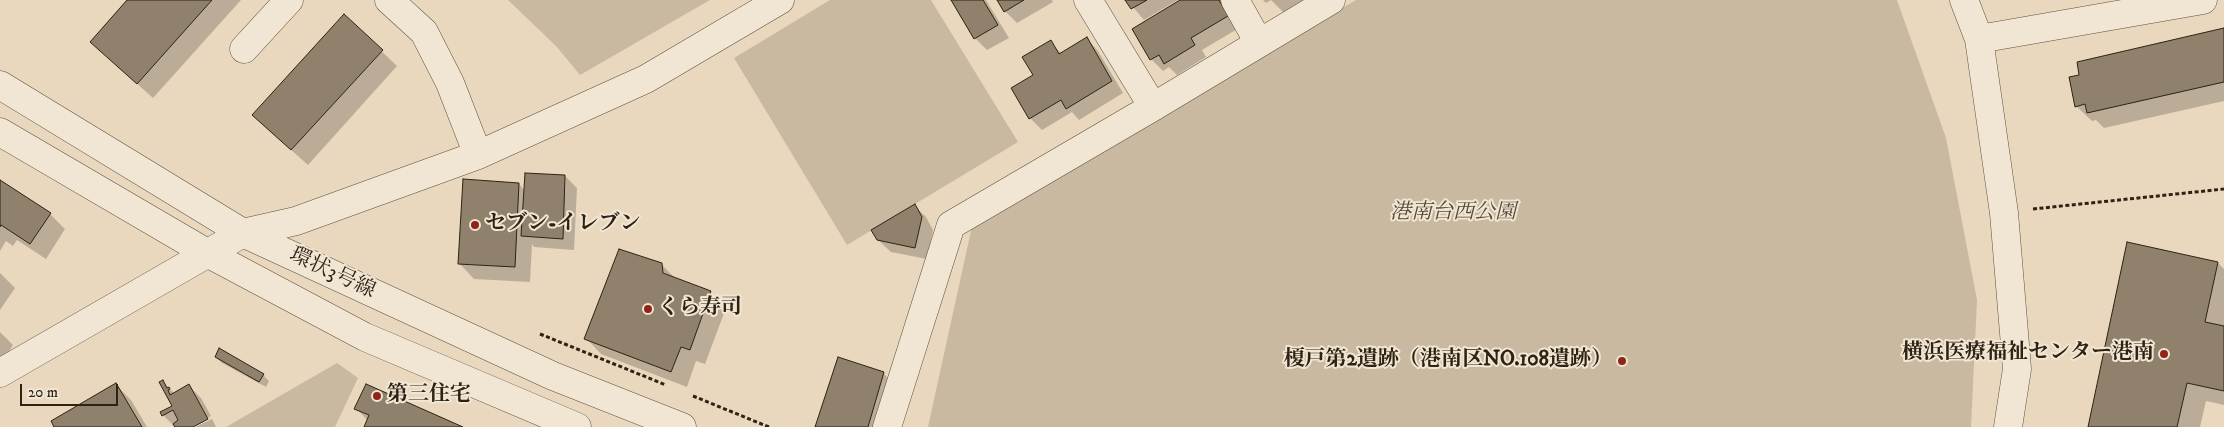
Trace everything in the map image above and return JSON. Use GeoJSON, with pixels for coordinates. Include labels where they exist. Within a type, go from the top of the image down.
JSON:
{"type":"FeatureCollection","features":[{"type":"Feature","properties":{"kind":"street"},"geometry":{"type":"LineString","coordinates":[[244,49],[289,0]]}},
{"type":"Feature","properties":{"kind":"street"},"geometry":{"type":"LineString","coordinates":[[389,0],[424,32],[450,83],[478,155]]}},
{"type":"Feature","properties":{"kind":"street"},"geometry":{"type":"LineString","coordinates":[[0,373],[243,233],[296,221],[478,155],[646,79],[780,0]]}},
{"type":"Feature","properties":{"kind":"street"},"geometry":{"type":"LineString","coordinates":[[1088,0],[1153,107]]}},
{"type":"Feature","properties":{"kind":"street"},"geometry":{"type":"LineString","coordinates":[[1235,0],[1259,43]]}},
{"type":"Feature","properties":{"kind":"street"},"geometry":{"type":"LineString","coordinates":[[886,427],[951,225],[1331,0]]}},
{"type":"Feature","properties":{"kind":"street"},"geometry":{"type":"LineString","coordinates":[[1964,0],[1979,40],[2004,212],[2017,369],[2008,427]]}},
{"type":"Feature","properties":{"kind":"street"},"geometry":{"type":"LineString","coordinates":[[1979,40],[2203,0]]}},
{"type":"Feature","properties":{"kind":"street","name":"環状3号線"},"geometry":{"type":"LineString","coordinates":[[0,86],[243,233],[553,376],[682,427]]}},
{"type":"Feature","properties":{"kind":"street","name":"環状3号線"},"geometry":{"type":"LineString","coordinates":[[0,132],[208,253],[366,337],[577,427]]}},
{"type":"Feature","properties":{"kind":"path"},"geometry":{"type":"LineString","coordinates":[[2004,212],[2224,189]]}},
{"type":"Feature","properties":{"kind":"path"},"geometry":{"type":"LineString","coordinates":[[538,333],[667,386]]}},
{"type":"Feature","properties":{"kind":"path"},"geometry":{"type":"LineString","coordinates":[[686,393],[769,427]]}},
{"type":"Feature","properties":{"kind":"green space"},"geometry":{"type":"Polygon","coordinates":[[[508,0],[710,0],[580,75],[556,46],[508,0]]]}},
{"type":"Feature","properties":{"kind":"green space"},"geometry":{"type":"Polygon","coordinates":[[[830,0],[931,0],[1018,142],[847,245],[734,58],[830,0]]]}},
{"type":"Feature","properties":{"kind":"green space","name":"港南台西公園"},"geometry":{"type":"Polygon","coordinates":[[[1356,0],[1897,0],[1946,138],[1977,300],[1971,427],[928,427],[974,217],[1356,0]]]}},
{"type":"Feature","properties":{"kind":"green space"},"geometry":{"type":"Polygon","coordinates":[[[337,363],[358,378],[335,427],[226,427],[337,363]]]}},
{"type":"Feature","properties":{"kind":"building"},"geometry":{"type":"Polygon","coordinates":[[[127,0],[212,0],[137,84],[90,42],[127,0]]]}},
{"type":"Feature","properties":{"kind":"building"},"geometry":{"type":"Polygon","coordinates":[[[951,0],[983,0],[998,25],[974,39],[951,0]]]}},
{"type":"Feature","properties":{"kind":"building"},"geometry":{"type":"Polygon","coordinates":[[[997,0],[1024,0],[1004,12],[997,0]]]}},
{"type":"Feature","properties":{"kind":"building"},"geometry":{"type":"Polygon","coordinates":[[[1125,0],[1147,0],[1131,9],[1125,0]]]}},
{"type":"Feature","properties":{"kind":"building"},"geometry":{"type":"Polygon","coordinates":[[[1180,0],[1219,0],[1228,16],[1191,38],[1195,45],[1164,64],[1159,55],[1150,60],[1132,29],[1180,0]]]}},
{"type":"Feature","properties":{"kind":"building"},"geometry":{"type":"Polygon","coordinates":[[[344,14],[383,50],[291,150],[252,115],[344,14]]]}},
{"type":"Feature","properties":{"kind":"building"},"geometry":{"type":"Polygon","coordinates":[[[2224,28],[2224,82],[2087,113],[2085,104],[2075,107],[2069,77],[2079,75],[2077,62],[2224,28]]]}},
{"type":"Feature","properties":{"kind":"building"},"geometry":{"type":"Polygon","coordinates":[[[1087,37],[1112,81],[1066,109],[1061,100],[1029,119],[1011,88],[1033,75],[1022,57],[1051,40],[1059,54],[1087,37]]]}},
{"type":"Feature","properties":{"kind":"building"},"geometry":{"type":"Polygon","coordinates":[[[525,173],[565,175],[563,239],[521,236],[525,173]]]}},
{"type":"Feature","properties":{"kind":"building"},"geometry":{"type":"Polygon","coordinates":[[[463,179],[519,183],[515,267],[458,264],[463,179]]]}},
{"type":"Feature","properties":{"kind":"building"},"geometry":{"type":"Polygon","coordinates":[[[0,180],[51,213],[30,244],[1,225],[0,227],[0,180]]]}},
{"type":"Feature","properties":{"kind":"building"},"geometry":{"type":"Polygon","coordinates":[[[915,204],[922,217],[915,248],[877,240],[871,230],[915,204]]]}},
{"type":"Feature","properties":{"kind":"building","name":"横浜医療福祉センター港南"},"geometry":{"type":"Polygon","coordinates":[[[2127,242],[2218,262],[2205,322],[2224,326],[2224,391],[2187,383],[2177,427],[2088,427],[2127,242]]]}},
{"type":"Feature","properties":{"kind":"building"},"geometry":{"type":"Polygon","coordinates":[[[619,249],[662,263],[663,273],[711,291],[690,350],[681,347],[671,372],[584,339],[619,249]]]}},
{"type":"Feature","properties":{"kind":"building"},"geometry":{"type":"Polygon","coordinates":[[[219,348],[264,374],[259,382],[215,357],[219,348]]]}},
{"type":"Feature","properties":{"kind":"building"},"geometry":{"type":"Polygon","coordinates":[[[838,357],[884,372],[868,427],[815,427],[838,357]]]}},
{"type":"Feature","properties":{"kind":"building"},"geometry":{"type":"Polygon","coordinates":[[[163,380],[167,388],[169,387],[170,389],[168,390],[170,395],[189,384],[208,419],[193,427],[175,427],[173,424],[178,420],[173,410],[162,416],[160,412],[172,406],[159,382],[163,380]]]}},
{"type":"Feature","properties":{"kind":"building"},"geometry":{"type":"Polygon","coordinates":[[[116,383],[142,427],[54,427],[51,421],[116,383]]]}},
{"type":"Feature","properties":{"kind":"building","name":"第三住宅"},"geometry":{"type":"Polygon","coordinates":[[[366,384],[463,427],[364,427],[369,415],[354,409],[366,384]]]}},
{"type":"Feature","properties":{"kind":"place","name":"セブン-イレブン"},"geometry":{"type":"Point","coordinates":[475,225]}},
{"type":"Feature","properties":{"kind":"place","name":"くら寿司"},"geometry":{"type":"Point","coordinates":[648,309]}},
{"type":"Feature","properties":{"kind":"place","name":"横浜医療福祉センター港南"},"geometry":{"type":"Point","coordinates":[2164,354]}},
{"type":"Feature","properties":{"kind":"place","name":"榎戸第2遺跡（港南区NO.108遺跡）"},"geometry":{"type":"Point","coordinates":[1622,361]}},
{"type":"Feature","properties":{"kind":"place","name":"第三住宅"},"geometry":{"type":"Point","coordinates":[377,396]}}]}
